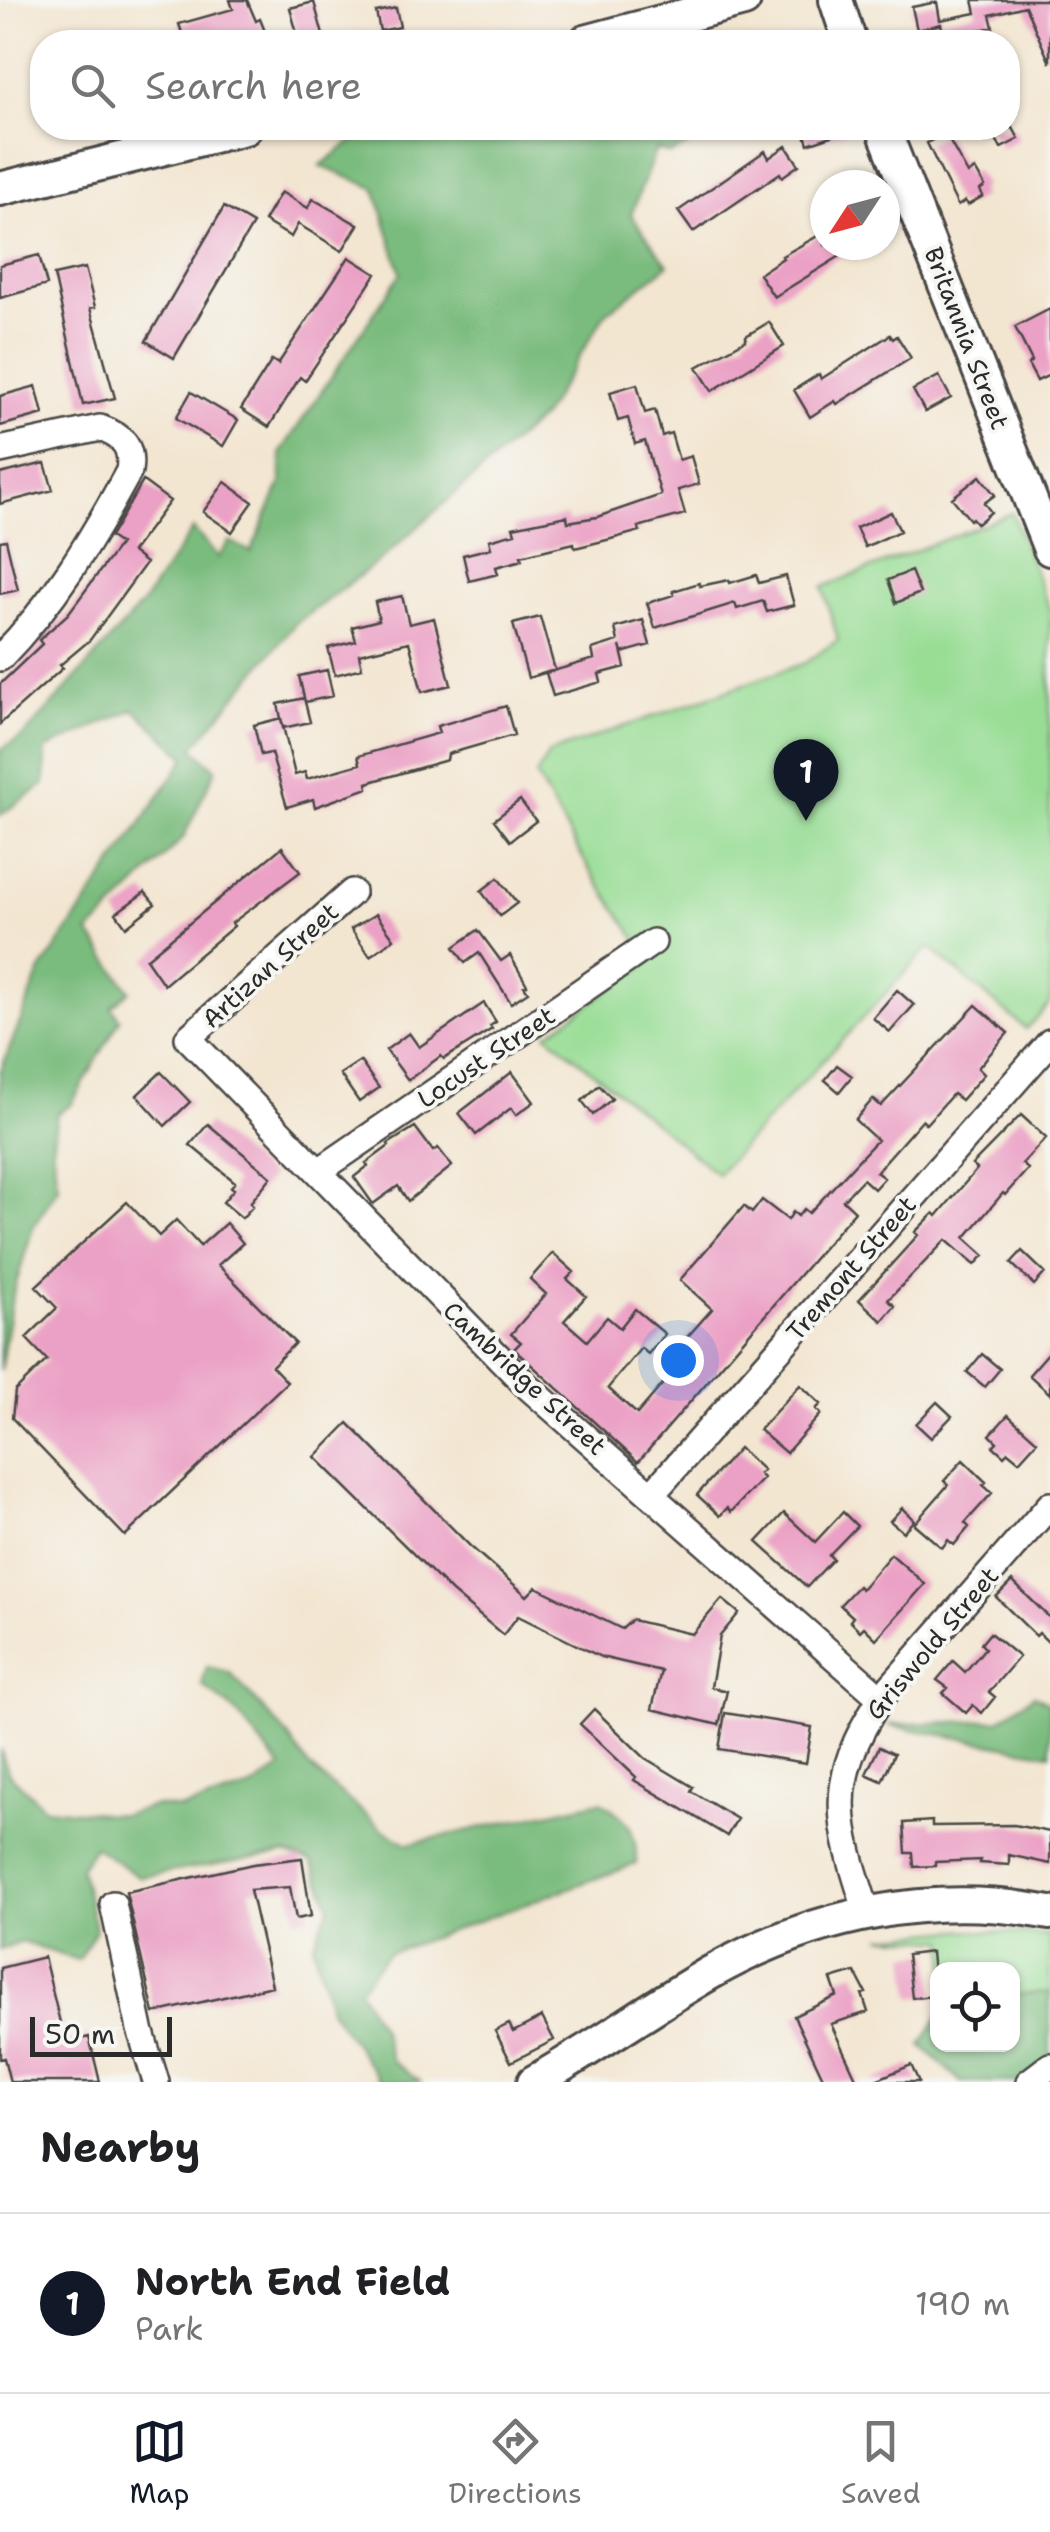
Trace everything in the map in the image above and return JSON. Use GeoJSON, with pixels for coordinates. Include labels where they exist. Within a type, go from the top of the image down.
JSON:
{"type":"FeatureCollection","features":[{"type":"Feature","properties":{"kind":"main road"},"geometry":{"type":"LineString","coordinates":[[631,30],[744,0]]}},
{"type":"Feature","properties":{"kind":"main road"},"geometry":{"type":"LineString","coordinates":[[836,0],[846,30]]}},
{"type":"Feature","properties":{"kind":"main road"},"geometry":{"type":"LineString","coordinates":[[0,190],[197,140]]}},
{"type":"Feature","properties":{"kind":"main road","name":"Britannia Street"},"geometry":{"type":"LineString","coordinates":[[888,140],[1050,549]]}},
{"type":"Feature","properties":{"kind":"main road"},"geometry":{"type":"LineString","coordinates":[[534,2082],[713,1972],[788,1936],[867,1912],[952,1904],[1050,1913]]}},
{"type":"Feature","properties":{"kind":"street"},"geometry":{"type":"LineString","coordinates":[[0,450],[100,428],[114,432],[126,443],[131,456],[129,471],[76,564],[42,611],[0,658]]}},
{"type":"Feature","properties":{"kind":"street","name":"Artizan Street"},"geometry":{"type":"LineString","coordinates":[[188,1038],[352,892]]}},
{"type":"Feature","properties":{"kind":"street","name":"Locust Street"},"geometry":{"type":"LineString","coordinates":[[319,1172],[654,942]]}},
{"type":"Feature","properties":{"kind":"street","name":"Cambridge Street"},"geometry":{"type":"LineString","coordinates":[[188,1038],[526,1385],[881,1698]]}},
{"type":"Feature","properties":{"kind":"street","name":"Tremont Street"},"geometry":{"type":"LineString","coordinates":[[652,1494],[1050,1042]]}},
{"type":"Feature","properties":{"kind":"street","name":"Griswold Street"},"geometry":{"type":"LineString","coordinates":[[867,1912],[840,1816],[841,1787],[862,1728],[881,1698],[1050,1504]]}},
{"type":"Feature","properties":{"kind":"street"},"geometry":{"type":"LineString","coordinates":[[113,1904],[136,2014],[156,2082]]}},
{"type":"Feature","properties":{"kind":"street"},"geometry":{"type":"LineString","coordinates":[[1029,2082],[1050,2066]]}},
{"type":"Feature","properties":{"kind":"green space"},"geometry":{"type":"Polygon","coordinates":[[[354,140],[700,140],[670,154],[656,149],[631,215],[668,265],[605,314],[543,416],[378,562],[295,624],[193,748],[216,769],[183,838],[89,933],[130,991],[111,1007],[120,1019],[71,1105],[57,1114],[52,1148],[58,1187],[33,1227],[12,1298],[0,1371],[0,1072],[40,972],[186,757],[134,709],[46,749],[45,784],[0,815],[0,750],[25,735],[142,604],[193,529],[218,557],[230,541],[251,552],[281,483],[281,452],[401,273],[375,188],[320,166],[354,140]]]}},
{"type":"Feature","properties":{"kind":"green space"},"geometry":{"type":"Polygon","coordinates":[[[1012,513],[1050,610],[1050,1003],[1026,1029],[929,947],[717,1174],[547,1034],[651,961],[588,867],[536,776],[549,753],[805,663],[838,640],[823,587],[1012,513]]]}},
{"type":"Feature","properties":{"kind":"green space"},"geometry":{"type":"Polygon","coordinates":[[[207,1667],[229,1672],[288,1736],[308,1766],[385,1831],[408,1844],[601,1801],[618,1814],[633,1834],[636,1864],[387,1954],[359,1989],[382,2031],[391,2060],[420,2082],[381,2082],[331,2011],[313,1944],[330,1906],[312,1862],[285,1853],[140,1877],[94,1847],[80,1868],[96,1930],[78,1960],[21,1942],[0,1950],[0,1749],[9,1774],[45,1808],[123,1815],[154,1806],[181,1809],[252,1788],[281,1768],[237,1713],[202,1685],[207,1667]]]}},
{"type":"Feature","properties":{"kind":"green space"},"geometry":{"type":"Polygon","coordinates":[[[1034,1695],[1050,1704],[1050,1754],[887,1725],[999,1720],[1034,1695]]]}},
{"type":"Feature","properties":{"kind":"green space"},"geometry":{"type":"Polygon","coordinates":[[[956,1930],[1050,1935],[1050,1992],[1020,1994],[1020,1962],[947,1962],[945,1940],[881,1937],[956,1930]]]}},
{"type":"Feature","properties":{"kind":"green space"},"geometry":{"type":"Polygon","coordinates":[[[1050,1992],[1050,2082],[961,2082],[921,2045],[930,2030],[930,2052],[1020,2052],[1020,1994],[1050,1992]]]}},
{"type":"Feature","properties":{"kind":"building"},"geometry":{"type":"Polygon","coordinates":[[[230,0],[247,0],[264,30],[181,30],[179,24],[233,9],[230,0]]]}},
{"type":"Feature","properties":{"kind":"building"},"geometry":{"type":"Polygon","coordinates":[[[973,0],[1050,0],[1050,63],[1025,6],[990,15],[993,27],[980,30],[942,30],[941,24],[917,30],[912,7],[937,2],[940,20],[976,13],[973,0]]]}},
{"type":"Feature","properties":{"kind":"building"},"geometry":{"type":"Polygon","coordinates":[[[314,2],[322,30],[296,30],[290,8],[314,2]]]}},
{"type":"Feature","properties":{"kind":"building"},"geometry":{"type":"Polygon","coordinates":[[[396,8],[400,27],[380,30],[376,12],[396,8]]]}},
{"type":"Feature","properties":{"kind":"building"},"geometry":{"type":"Polygon","coordinates":[[[949,140],[968,174],[975,169],[985,186],[980,190],[983,196],[958,206],[927,143],[949,140]]]}},
{"type":"Feature","properties":{"kind":"building"},"geometry":{"type":"Polygon","coordinates":[[[997,140],[1017,140],[1001,148],[997,140]]]}},
{"type":"Feature","properties":{"kind":"building"},"geometry":{"type":"Polygon","coordinates":[[[786,146],[799,165],[782,177],[780,173],[693,232],[678,211],[765,151],[769,158],[786,146]]]}},
{"type":"Feature","properties":{"kind":"building"},"geometry":{"type":"Polygon","coordinates":[[[281,192],[308,208],[313,199],[358,225],[342,251],[298,224],[291,237],[264,221],[281,192]]]}},
{"type":"Feature","properties":{"kind":"building"},"geometry":{"type":"Polygon","coordinates":[[[224,207],[253,224],[174,358],[146,341],[224,207]]]}},
{"type":"Feature","properties":{"kind":"building"},"geometry":{"type":"Polygon","coordinates":[[[810,240],[810,260],[834,260],[774,297],[759,274],[810,240]]]}},
{"type":"Feature","properties":{"kind":"building"},"geometry":{"type":"Polygon","coordinates":[[[39,255],[47,285],[0,298],[0,265],[39,255]]]}},
{"type":"Feature","properties":{"kind":"building"},"geometry":{"type":"Polygon","coordinates":[[[349,257],[376,274],[305,381],[300,377],[269,427],[241,409],[272,360],[278,364],[349,257]]]}},
{"type":"Feature","properties":{"kind":"building"},"geometry":{"type":"Polygon","coordinates":[[[85,268],[95,307],[90,308],[115,398],[83,405],[54,275],[85,268]]]}},
{"type":"Feature","properties":{"kind":"building"},"geometry":{"type":"Polygon","coordinates":[[[1050,309],[1050,375],[1037,381],[1015,327],[1050,309]]]}},
{"type":"Feature","properties":{"kind":"building"},"geometry":{"type":"Polygon","coordinates":[[[769,322],[784,346],[712,391],[697,367],[746,340],[746,336],[769,322]]]}},
{"type":"Feature","properties":{"kind":"building"},"geometry":{"type":"Polygon","coordinates":[[[890,335],[893,339],[897,336],[911,358],[810,417],[794,390],[819,374],[821,379],[890,335]]]}},
{"type":"Feature","properties":{"kind":"building"},"geometry":{"type":"Polygon","coordinates":[[[939,376],[951,398],[925,412],[913,390],[939,376]]]}},
{"type":"Feature","properties":{"kind":"building"},"geometry":{"type":"Polygon","coordinates":[[[637,384],[645,413],[655,410],[662,436],[671,433],[679,460],[691,456],[699,484],[678,490],[685,514],[611,539],[521,556],[522,560],[496,567],[498,574],[469,581],[463,555],[491,548],[489,540],[515,533],[513,527],[567,516],[568,522],[597,517],[661,495],[645,441],[635,444],[628,418],[618,421],[610,392],[637,384]]]}},
{"type":"Feature","properties":{"kind":"building"},"geometry":{"type":"Polygon","coordinates":[[[36,386],[43,414],[0,426],[0,396],[36,386]]]}},
{"type":"Feature","properties":{"kind":"building"},"geometry":{"type":"Polygon","coordinates":[[[191,392],[238,420],[223,446],[176,418],[191,392]]]}},
{"type":"Feature","properties":{"kind":"building"},"geometry":{"type":"Polygon","coordinates":[[[45,463],[53,490],[0,504],[0,474],[45,463]]]}},
{"type":"Feature","properties":{"kind":"building"},"geometry":{"type":"Polygon","coordinates":[[[980,476],[995,495],[984,503],[991,512],[977,524],[952,498],[980,476]]]}},
{"type":"Feature","properties":{"kind":"building"},"geometry":{"type":"Polygon","coordinates":[[[143,481],[170,501],[132,552],[146,563],[90,640],[0,724],[0,684],[68,614],[120,544],[110,537],[143,481]]]}},
{"type":"Feature","properties":{"kind":"building"},"geometry":{"type":"Polygon","coordinates":[[[225,482],[253,502],[232,532],[203,512],[225,482]]]}},
{"type":"Feature","properties":{"kind":"building"},"geometry":{"type":"Polygon","coordinates":[[[891,512],[900,531],[865,547],[856,528],[891,512]]]}},
{"type":"Feature","properties":{"kind":"building"},"geometry":{"type":"Polygon","coordinates":[[[6,540],[18,590],[0,594],[0,541],[6,540]]]}},
{"type":"Feature","properties":{"kind":"building"},"geometry":{"type":"Polygon","coordinates":[[[911,571],[920,593],[896,603],[888,580],[911,571]]]}},
{"type":"Feature","properties":{"kind":"building"},"geometry":{"type":"Polygon","coordinates":[[[756,575],[759,583],[786,576],[794,605],[767,612],[763,601],[737,609],[735,603],[655,628],[647,603],[699,583],[730,583],[756,575]]]}},
{"type":"Feature","properties":{"kind":"building"},"geometry":{"type":"Polygon","coordinates":[[[402,596],[409,624],[434,618],[451,685],[422,692],[409,642],[359,654],[362,668],[335,675],[328,648],[356,641],[352,627],[379,620],[375,602],[402,596]]]}},
{"type":"Feature","properties":{"kind":"building"},"geometry":{"type":"Polygon","coordinates":[[[540,617],[555,670],[528,678],[513,624],[540,617]]]}},
{"type":"Feature","properties":{"kind":"building"},"geometry":{"type":"Polygon","coordinates":[[[643,620],[650,645],[622,653],[620,646],[625,667],[599,674],[601,682],[553,696],[546,673],[594,659],[592,649],[618,641],[615,628],[643,620]]]}},
{"type":"Feature","properties":{"kind":"building"},"geometry":{"type":"Polygon","coordinates":[[[327,670],[333,696],[305,702],[299,676],[327,670]]]}},
{"type":"Feature","properties":{"kind":"building"},"geometry":{"type":"Polygon","coordinates":[[[304,698],[310,722],[283,728],[278,704],[304,698]]]}},
{"type":"Feature","properties":{"kind":"building"},"geometry":{"type":"Polygon","coordinates":[[[506,706],[514,735],[367,783],[368,788],[315,807],[313,799],[287,807],[271,753],[261,755],[254,725],[281,718],[295,775],[305,772],[307,779],[360,764],[358,756],[439,733],[437,726],[506,706]]]}},
{"type":"Feature","properties":{"kind":"building"},"geometry":{"type":"Polygon","coordinates":[[[520,800],[536,821],[510,841],[494,820],[520,800]]]}},
{"type":"Feature","properties":{"kind":"building"},"geometry":{"type":"Polygon","coordinates":[[[282,847],[300,872],[232,923],[234,926],[164,985],[146,959],[282,847]]]}},
{"type":"Feature","properties":{"kind":"building"},"geometry":{"type":"Polygon","coordinates":[[[498,878],[517,903],[500,916],[481,891],[498,878]]]}},
{"type":"Feature","properties":{"kind":"building"},"geometry":{"type":"Polygon","coordinates":[[[145,892],[155,904],[126,927],[116,913],[145,892]]]}},
{"type":"Feature","properties":{"kind":"building"},"geometry":{"type":"Polygon","coordinates":[[[376,914],[394,939],[370,956],[351,929],[376,914]]]}},
{"type":"Feature","properties":{"kind":"building"},"geometry":{"type":"Polygon","coordinates":[[[478,930],[501,961],[510,955],[527,985],[524,986],[528,992],[511,1003],[479,953],[465,963],[454,947],[478,930]]]}},
{"type":"Feature","properties":{"kind":"building"},"geometry":{"type":"Polygon","coordinates":[[[897,990],[914,1005],[890,1032],[873,1018],[897,990]]]}},
{"type":"Feature","properties":{"kind":"building"},"geometry":{"type":"Polygon","coordinates":[[[484,1003],[496,1022],[490,1026],[492,1029],[444,1059],[441,1056],[408,1080],[386,1050],[409,1033],[419,1047],[484,1003]]]}},
{"type":"Feature","properties":{"kind":"building"},"geometry":{"type":"Polygon","coordinates":[[[976,1005],[1008,1033],[978,1068],[984,1074],[961,1100],[953,1094],[926,1124],[922,1120],[876,1172],[884,1178],[874,1189],[863,1179],[843,1200],[855,1211],[638,1462],[514,1349],[521,1342],[511,1334],[546,1294],[530,1279],[553,1253],[574,1272],[567,1279],[586,1296],[564,1321],[587,1341],[607,1317],[620,1328],[635,1309],[665,1334],[648,1354],[641,1348],[608,1388],[637,1414],[691,1351],[682,1343],[712,1309],[680,1280],[744,1206],[752,1213],[762,1200],[788,1220],[793,1212],[798,1216],[804,1209],[809,1213],[877,1140],[855,1120],[873,1099],[881,1106],[976,1005]]]}},
{"type":"Feature","properties":{"kind":"building"},"geometry":{"type":"Polygon","coordinates":[[[360,1061],[379,1088],[359,1102],[340,1074],[360,1061]]]}},
{"type":"Feature","properties":{"kind":"building"},"geometry":{"type":"Polygon","coordinates":[[[837,1065],[852,1076],[839,1092],[825,1080],[837,1065]]]}},
{"type":"Feature","properties":{"kind":"building"},"geometry":{"type":"Polygon","coordinates":[[[161,1072],[190,1102],[165,1126],[137,1095],[161,1072]]]}},
{"type":"Feature","properties":{"kind":"building"},"geometry":{"type":"Polygon","coordinates":[[[512,1072],[534,1102],[516,1115],[511,1108],[476,1135],[459,1113],[512,1072]]]}},
{"type":"Feature","properties":{"kind":"building"},"geometry":{"type":"Polygon","coordinates":[[[599,1085],[612,1099],[593,1115],[582,1101],[599,1085]]]}},
{"type":"Feature","properties":{"kind":"building"},"geometry":{"type":"Polygon","coordinates":[[[1021,1115],[1046,1138],[1022,1164],[1028,1169],[965,1238],[984,1255],[975,1265],[946,1240],[888,1300],[895,1306],[882,1321],[859,1300],[918,1235],[915,1232],[934,1213],[937,1216],[977,1169],[972,1165],[1021,1115]]]}},
{"type":"Feature","properties":{"kind":"building"},"geometry":{"type":"Polygon","coordinates":[[[208,1124],[271,1177],[242,1218],[223,1202],[235,1182],[190,1145],[208,1124]]]}},
{"type":"Feature","properties":{"kind":"building"},"geometry":{"type":"Polygon","coordinates":[[[415,1127],[433,1151],[438,1148],[452,1166],[408,1201],[398,1186],[373,1204],[354,1177],[388,1144],[415,1127]]]}},
{"type":"Feature","properties":{"kind":"building"},"geometry":{"type":"Polygon","coordinates":[[[127,1202],[159,1236],[176,1220],[200,1246],[226,1223],[243,1243],[218,1265],[295,1343],[272,1366],[287,1382],[125,1536],[12,1418],[15,1391],[47,1360],[26,1338],[57,1308],[36,1286],[127,1202]]]}},
{"type":"Feature","properties":{"kind":"building"},"geometry":{"type":"Polygon","coordinates":[[[1022,1251],[1045,1273],[1034,1285],[1011,1263],[1022,1251]]]}},
{"type":"Feature","properties":{"kind":"building"},"geometry":{"type":"Polygon","coordinates":[[[1050,1351],[1050,1394],[1029,1375],[1050,1351]]]}},
{"type":"Feature","properties":{"kind":"building"},"geometry":{"type":"Polygon","coordinates":[[[982,1354],[1000,1369],[985,1387],[967,1372],[982,1354]]]}},
{"type":"Feature","properties":{"kind":"building"},"geometry":{"type":"Polygon","coordinates":[[[800,1385],[821,1404],[816,1409],[821,1414],[786,1453],[759,1430],[800,1385]]]}},
{"type":"Feature","properties":{"kind":"building"},"geometry":{"type":"Polygon","coordinates":[[[937,1402],[952,1416],[931,1438],[916,1424],[937,1402]]]}},
{"type":"Feature","properties":{"kind":"building"},"geometry":{"type":"Polygon","coordinates":[[[1008,1415],[1037,1441],[1019,1461],[1008,1452],[1004,1456],[993,1446],[997,1442],[990,1435],[1008,1415]]]}},
{"type":"Feature","properties":{"kind":"building"},"geometry":{"type":"Polygon","coordinates":[[[348,1423],[470,1546],[527,1596],[536,1587],[622,1629],[632,1620],[692,1634],[722,1599],[739,1613],[720,1636],[711,1687],[727,1691],[719,1725],[652,1709],[661,1671],[601,1657],[518,1616],[503,1635],[452,1592],[315,1457],[348,1423]]]}},
{"type":"Feature","properties":{"kind":"building"},"geometry":{"type":"Polygon","coordinates":[[[739,1448],[763,1470],[759,1474],[763,1478],[731,1512],[727,1508],[720,1516],[697,1495],[739,1448]]]}},
{"type":"Feature","properties":{"kind":"building"},"geometry":{"type":"Polygon","coordinates":[[[963,1460],[992,1493],[965,1523],[969,1527],[954,1545],[948,1540],[942,1548],[914,1524],[948,1485],[944,1481],[963,1460]]]}},
{"type":"Feature","properties":{"kind":"building"},"geometry":{"type":"Polygon","coordinates":[[[902,1508],[914,1520],[903,1532],[890,1521],[902,1508]]]}},
{"type":"Feature","properties":{"kind":"building"},"geometry":{"type":"Polygon","coordinates":[[[843,1512],[857,1526],[829,1555],[833,1559],[807,1587],[757,1542],[784,1513],[815,1542],[843,1512]]]}},
{"type":"Feature","properties":{"kind":"building"},"geometry":{"type":"Polygon","coordinates":[[[891,1554],[925,1584],[876,1639],[864,1627],[860,1631],[840,1605],[858,1586],[861,1589],[891,1554]]]}},
{"type":"Feature","properties":{"kind":"building"},"geometry":{"type":"Polygon","coordinates":[[[1012,1581],[1050,1618],[1050,1644],[1039,1633],[1036,1636],[996,1597],[1012,1581]]]}},
{"type":"Feature","properties":{"kind":"building"},"geometry":{"type":"Polygon","coordinates":[[[990,1633],[1019,1657],[989,1692],[995,1697],[982,1713],[973,1705],[966,1713],[943,1693],[948,1688],[937,1680],[953,1661],[965,1672],[985,1648],[981,1644],[990,1633]]]}},
{"type":"Feature","properties":{"kind":"building"},"geometry":{"type":"Polygon","coordinates":[[[594,1709],[645,1758],[737,1819],[727,1836],[634,1780],[636,1777],[580,1724],[594,1709]]]}},
{"type":"Feature","properties":{"kind":"building"},"geometry":{"type":"Polygon","coordinates":[[[725,1713],[812,1727],[806,1763],[719,1749],[725,1713]]]}},
{"type":"Feature","properties":{"kind":"building"},"geometry":{"type":"Polygon","coordinates":[[[879,1747],[894,1754],[882,1781],[866,1774],[879,1747]]]}},
{"type":"Feature","properties":{"kind":"building"},"geometry":{"type":"Polygon","coordinates":[[[932,1821],[932,1826],[1014,1825],[1050,1832],[1050,1864],[1009,1855],[1009,1865],[980,1863],[981,1860],[914,1867],[913,1853],[906,1853],[904,1823],[932,1821]]]}},
{"type":"Feature","properties":{"kind":"building"},"geometry":{"type":"Polygon","coordinates":[[[302,1858],[311,1916],[296,1919],[290,1887],[250,1890],[272,1986],[154,2013],[126,1892],[253,1864],[302,1858]]]}},
{"type":"Feature","properties":{"kind":"building"},"geometry":{"type":"Polygon","coordinates":[[[931,1952],[930,1996],[912,1998],[907,1955],[931,1952]]]}},
{"type":"Feature","properties":{"kind":"building"},"geometry":{"type":"Polygon","coordinates":[[[44,1957],[65,2043],[89,2037],[100,2082],[10,2082],[4,2058],[0,2059],[0,1968],[44,1957]]]}},
{"type":"Feature","properties":{"kind":"building"},"geometry":{"type":"Polygon","coordinates":[[[855,1972],[866,1993],[862,1994],[868,2012],[831,2024],[858,2082],[825,2082],[794,2016],[837,1996],[831,1979],[855,1972]]]}},
{"type":"Feature","properties":{"kind":"building"},"geometry":{"type":"Polygon","coordinates":[[[542,2017],[554,2040],[511,2062],[495,2031],[509,2024],[513,2032],[542,2017]]]}},
{"type":"Feature","properties":{"kind":"building"},"geometry":{"type":"Polygon","coordinates":[[[911,2065],[919,2082],[871,2082],[911,2065]]]}},
{"type":"Feature","properties":{"kind":"place","name":"North End Field"},"geometry":{"type":"Point","coordinates":[806,821]}}]}
